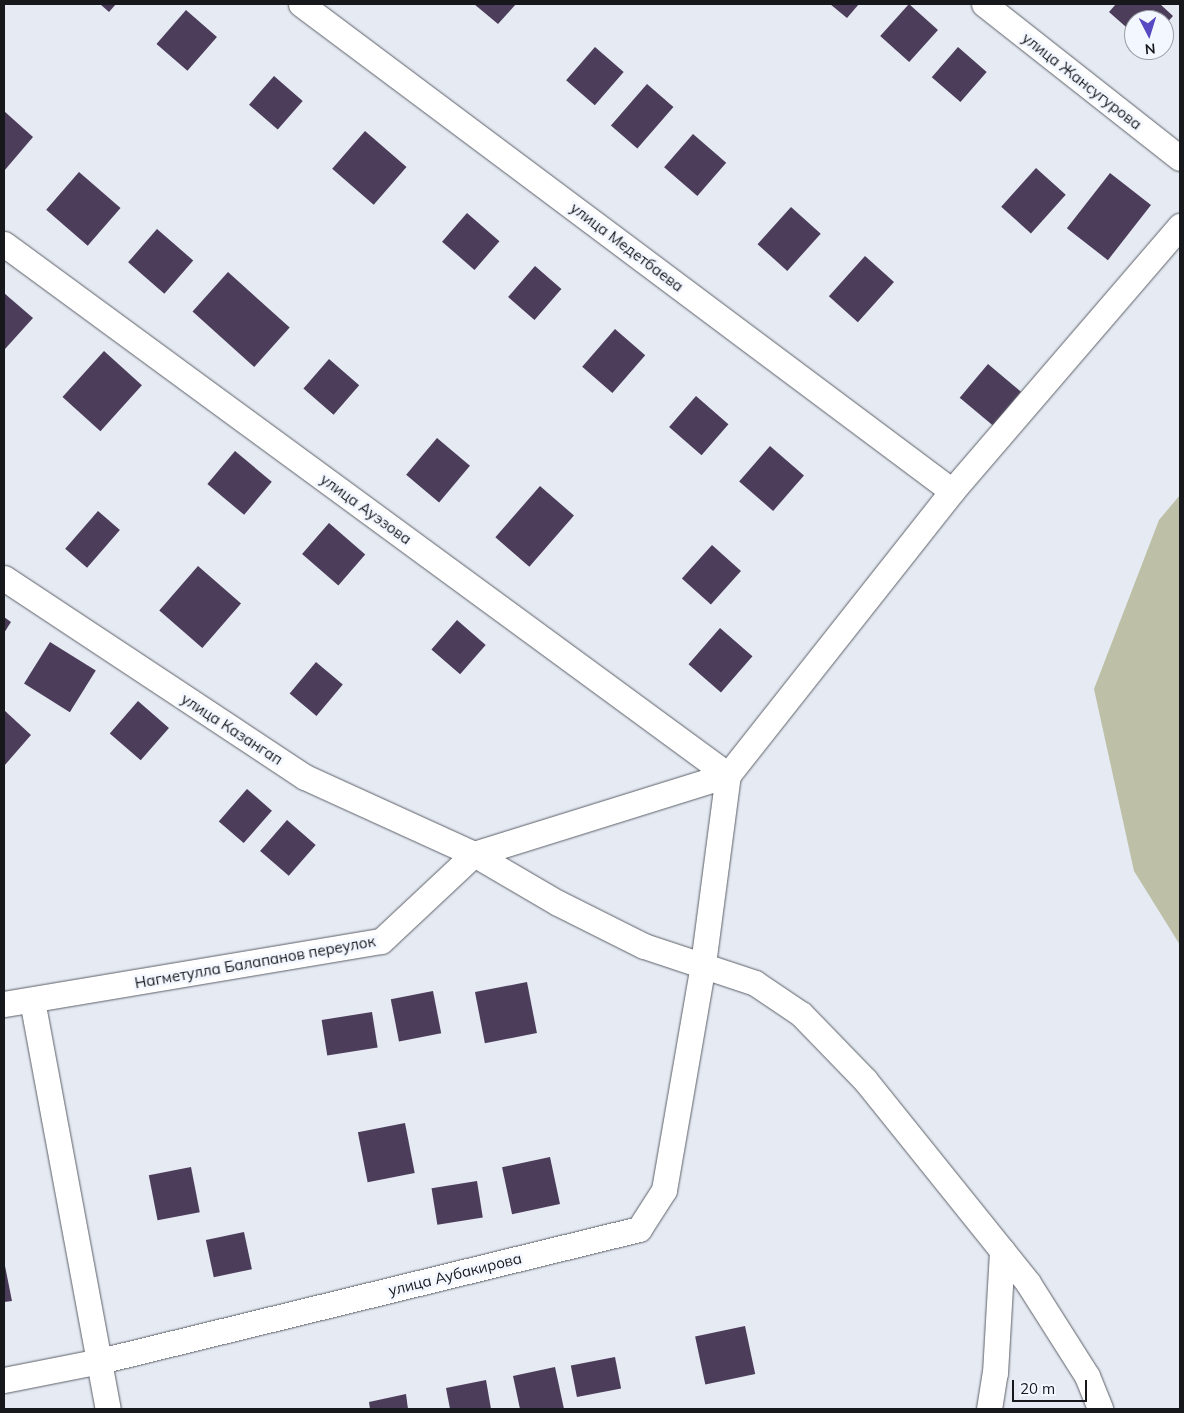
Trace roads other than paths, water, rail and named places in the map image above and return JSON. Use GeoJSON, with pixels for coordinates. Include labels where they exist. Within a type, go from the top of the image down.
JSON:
{"type":"FeatureCollection","features":[{"type":"Feature","properties":{"kind":"street","name":"улица Медетбаева"},"geometry":{"type":"LineString","coordinates":[[301,4],[952,491]]}},
{"type":"Feature","properties":{"kind":"street","name":"улица Жансугурова"},"geometry":{"type":"LineString","coordinates":[[984,4],[1180,158]]}},
{"type":"Feature","properties":{"kind":"street"},"geometry":{"type":"LineString","coordinates":[[474,854],[728,774],[952,491],[1180,226]]}},
{"type":"Feature","properties":{"kind":"street","name":"улица Ауэзова"},"geometry":{"type":"LineString","coordinates":[[4,244],[728,774]]}},
{"type":"Feature","properties":{"kind":"street","name":"улица Казангап"},"geometry":{"type":"LineString","coordinates":[[4,578],[306,778],[474,854],[558,903],[644,946],[756,983],[802,1014],[864,1080],[1028,1283],[1087,1376],[1100,1409]]}},
{"type":"Feature","properties":{"kind":"street","name":"улица Аубакирова"},"geometry":{"type":"LineString","coordinates":[[4,1380],[100,1361],[639,1228],[664,1190],[703,964],[728,774]]}},
{"type":"Feature","properties":{"kind":"street","name":"Нагметулла Балапанов переулок"},"geometry":{"type":"LineString","coordinates":[[4,1004],[381,941],[474,854]]}},
{"type":"Feature","properties":{"kind":"street"},"geometry":{"type":"LineString","coordinates":[[32,1000],[108,1409]]}},
{"type":"Feature","properties":{"kind":"street"},"geometry":{"type":"LineString","coordinates":[[990,1409],[995,1373],[1002,1250]]}}]}
